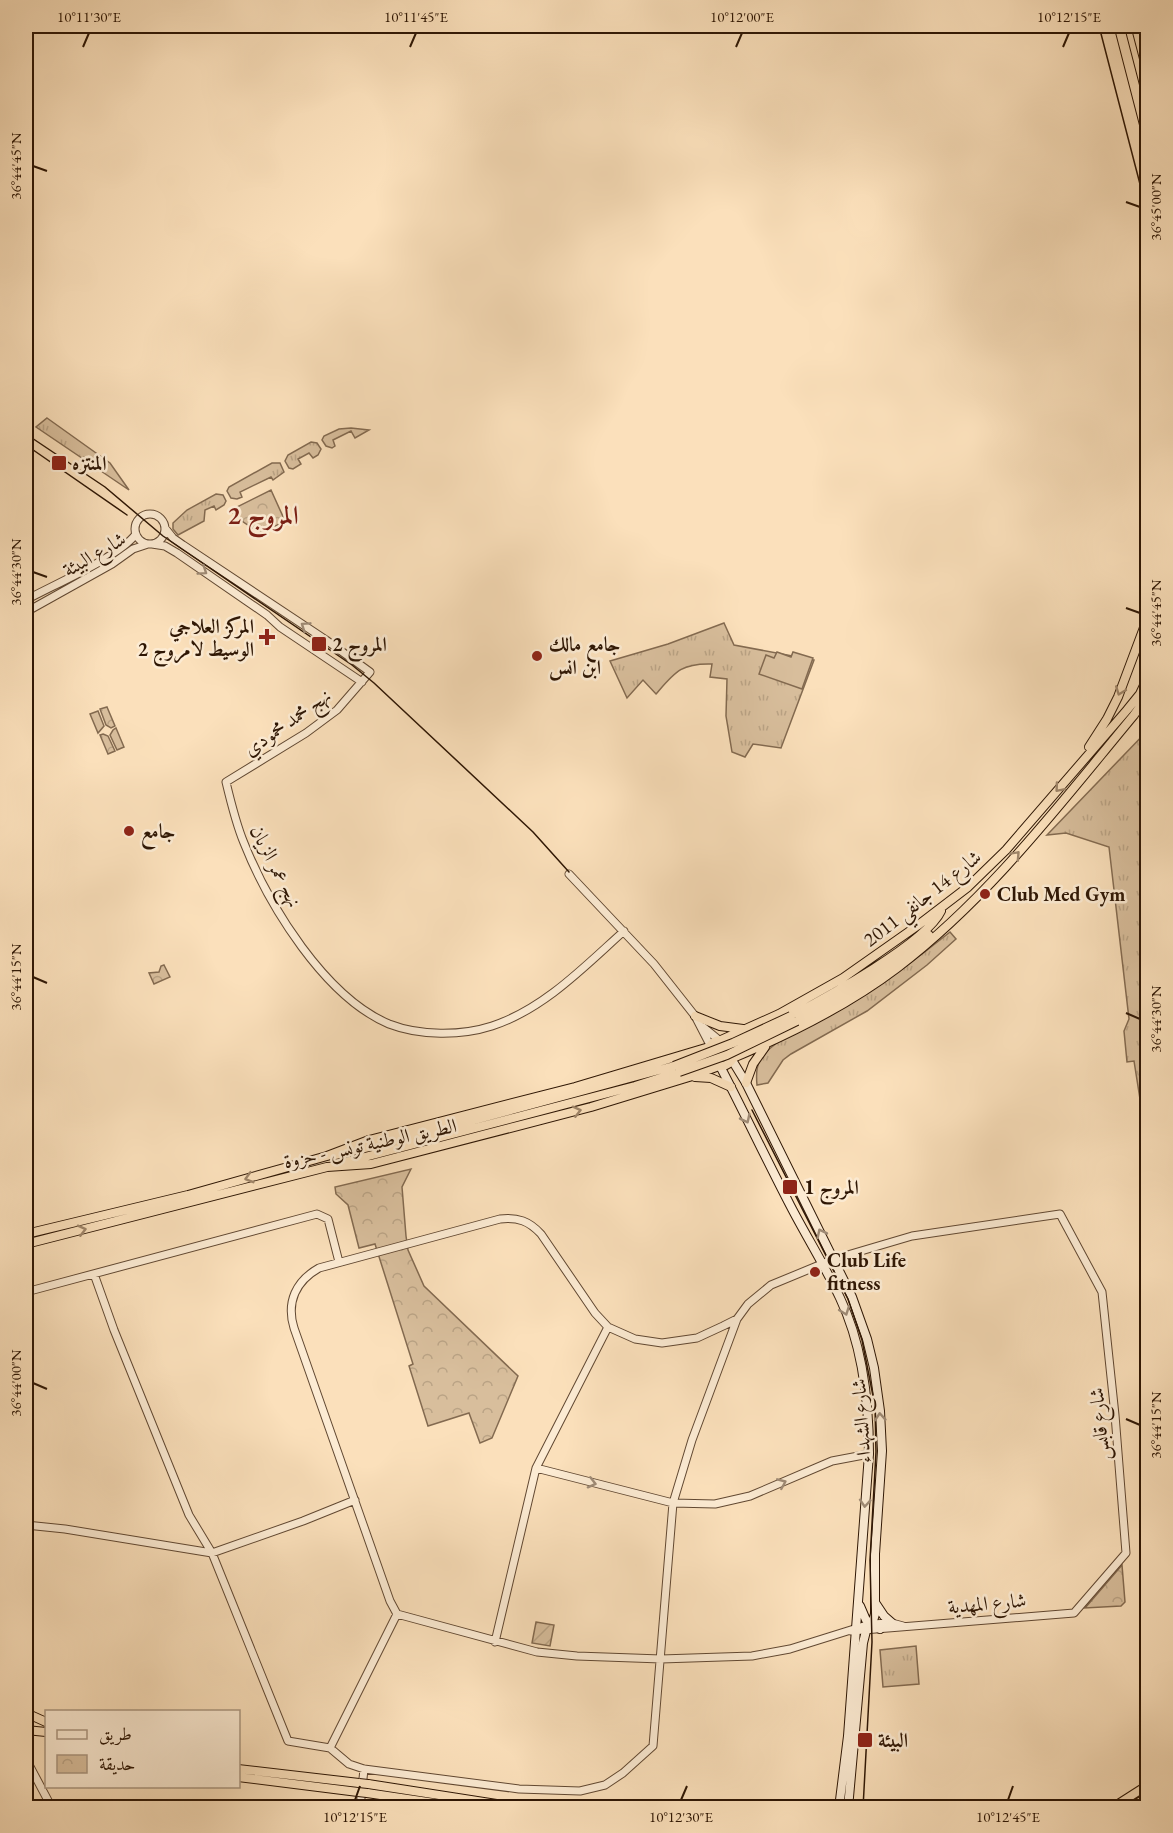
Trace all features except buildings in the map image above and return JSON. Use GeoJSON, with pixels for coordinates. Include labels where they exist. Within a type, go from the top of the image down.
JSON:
{"type":"FeatureCollection","features":[{"type":"Feature","properties":{"kind":"highway"},"geometry":{"type":"LineString","coordinates":[[1119,26],[1148,138]]}},
{"type":"Feature","properties":{"kind":"highway"},"geometry":{"type":"LineString","coordinates":[[1136,26],[1148,72]]}},
{"type":"Feature","properties":{"kind":"highway"},"geometry":{"type":"LineString","coordinates":[[1076,768],[1114,707],[1148,617]]}},
{"type":"Feature","properties":{"kind":"highway","name":"شارع 14 جانفي 2011"},"geometry":{"type":"LineString","coordinates":[[720,1040],[746,1030],[843,978],[942,908],[994,863],[1132,704],[1148,677]]}},
{"type":"Feature","properties":{"kind":"highway","name":"شارع 14 جانفي 2011"},"geometry":{"type":"LineString","coordinates":[[732,1059],[832,1011],[884,978],[918,951],[952,921],[1026,844],[1134,715],[1148,695]]}},
{"type":"Feature","properties":{"kind":"highway"},"geometry":{"type":"LineString","coordinates":[[794,1019],[904,947],[934,923],[942,908]]}},
{"type":"Feature","properties":{"kind":"highway"},"geometry":{"type":"LineString","coordinates":[[327,1155],[348,1153],[727,1055],[794,1019],[840,998],[942,925],[952,921]]}},
{"type":"Feature","properties":{"kind":"highway"},"geometry":{"type":"LineString","coordinates":[[697,1019],[746,1030]]}},
{"type":"Feature","properties":{"kind":"highway"},"geometry":{"type":"LineString","coordinates":[[720,1040],[728,1042],[733,1048],[732,1059]]}},
{"type":"Feature","properties":{"kind":"highway","name":"الطريق الوطنية تونس - حزوة"},"geometry":{"type":"LineString","coordinates":[[26,1234],[188,1195],[327,1155],[361,1142],[575,1087],[709,1046],[720,1040]]}},
{"type":"Feature","properties":{"kind":"highway"},"geometry":{"type":"LineString","coordinates":[[746,1083],[753,1064],[769,1043]]}},
{"type":"Feature","properties":{"kind":"highway"},"geometry":{"type":"LineString","coordinates":[[709,1046],[708,1058],[719,1066]]}},
{"type":"Feature","properties":{"kind":"highway","name":"الطريق الوطنية تونس - حزوة"},"geometry":{"type":"LineString","coordinates":[[26,1244],[327,1167],[362,1166],[591,1107],[727,1065],[732,1059]]}},
{"type":"Feature","properties":{"kind":"highway"},"geometry":{"type":"LineString","coordinates":[[327,1167],[635,1086],[676,1069]]}},
{"type":"Feature","properties":{"kind":"highway"},"geometry":{"type":"LineString","coordinates":[[689,1077],[711,1078],[731,1087]]}},
{"type":"Feature","properties":{"kind":"highway"},"geometry":{"type":"LineString","coordinates":[[26,1713],[45,1722]]}},
{"type":"Feature","properties":{"kind":"highway"},"geometry":{"type":"LineString","coordinates":[[26,1730],[45,1732]]}},
{"type":"Feature","properties":{"kind":"highway"},"geometry":{"type":"LineString","coordinates":[[240,1769],[363,1788],[523,1808]]}},
{"type":"Feature","properties":{"kind":"highway"},"geometry":{"type":"LineString","coordinates":[[240,1778],[363,1788],[468,1808]]}},
{"type":"Feature","properties":{"kind":"highway"},"geometry":{"type":"LineString","coordinates":[[1112,1808],[1148,1785]]}},
{"type":"Feature","properties":{"kind":"highway"},"geometry":{"type":"LineString","coordinates":[[1130,1808],[1148,1797]]}},
{"type":"Feature","properties":{"kind":"main road","name":"شارع الشهداء"},"geometry":{"type":"LineString","coordinates":[[732,1059],[852,1297],[867,1339],[874,1368],[882,1451],[875,1554],[876,1604],[872,1624],[866,1631]]}},
{"type":"Feature","properties":{"kind":"main road","name":"شارع الشهداء"},"geometry":{"type":"LineString","coordinates":[[719,1066],[841,1300],[856,1341],[869,1413],[869,1454],[859,1599],[854,1631],[847,1746],[840,1808]]}},
{"type":"Feature","properties":{"kind":"main road"},"geometry":{"type":"LineString","coordinates":[[859,1599],[863,1614],[880,1629]]}},
{"type":"Feature","properties":{"kind":"main road"},"geometry":{"type":"LineString","coordinates":[[876,1604],[892,1623]]}},
{"type":"Feature","properties":{"kind":"main road"},"geometry":{"type":"LineString","coordinates":[[848,1808],[862,1652],[866,1631]]}},
{"type":"Feature","properties":{"kind":"street"},"geometry":{"type":"LineString","coordinates":[[150,544],[161,539],[165,528],[160,518],[154,514],[145,515],[137,522],[136,534],[141,540],[150,544],[165,546],[177,553],[362,682]]}},
{"type":"Feature","properties":{"kind":"street","name":"نهج محمد محمودي"},"geometry":{"type":"LineString","coordinates":[[165,528],[173,538],[370,672],[337,710],[306,733],[226,782]]}},
{"type":"Feature","properties":{"kind":"street","name":"شارع البيئة"},"geometry":{"type":"LineString","coordinates":[[26,600],[117,550],[136,534]]}},
{"type":"Feature","properties":{"kind":"street","name":"شارع البيئة"},"geometry":{"type":"LineString","coordinates":[[26,612],[112,564],[133,549],[150,544]]}},
{"type":"Feature","properties":{"kind":"street","name":"نهج عمر الزيان"},"geometry":{"type":"LineString","coordinates":[[226,782],[237,826],[249,856],[288,926],[311,959],[342,993],[366,1011],[389,1024],[410,1030],[436,1033],[480,1029],[518,1015],[550,995],[624,931]]}},
{"type":"Feature","properties":{"kind":"street"},"geometry":{"type":"LineString","coordinates":[[569,874],[654,964],[697,1019],[720,1040]]}},
{"type":"Feature","properties":{"kind":"street"},"geometry":{"type":"LineString","coordinates":[[697,1019],[709,1046]]}},
{"type":"Feature","properties":{"kind":"street"},"geometry":{"type":"LineString","coordinates":[[26,1292],[317,1214],[328,1219],[339,1262]]}},
{"type":"Feature","properties":{"kind":"street","name":"شارع قابس"},"geometry":{"type":"LineString","coordinates":[[834,1258],[912,1236],[1060,1214],[1102,1292],[1126,1553],[1074,1612]]}},
{"type":"Feature","properties":{"kind":"street"},"geometry":{"type":"LineString","coordinates":[[737,1319],[697,1338],[674,1342],[643,1341],[624,1335],[608,1327],[595,1313],[541,1234],[522,1220],[500,1219],[319,1268],[304,1278],[294,1292],[290,1310],[305,1362],[390,1601],[397,1614],[495,1642],[547,1653],[661,1659],[752,1656],[790,1649],[872,1624],[892,1623],[903,1626]]}},
{"type":"Feature","properties":{"kind":"street"},"geometry":{"type":"LineString","coordinates":[[94,1274],[114,1330],[189,1515],[212,1553],[288,1741],[330,1748],[349,1764],[363,1769],[519,1789],[563,1792],[595,1789],[623,1773],[653,1746],[673,1503],[692,1440],[737,1319],[758,1294],[771,1285],[834,1258]]}},
{"type":"Feature","properties":{"kind":"street"},"geometry":{"type":"LineString","coordinates":[[495,1642],[536,1468],[608,1327]]}},
{"type":"Feature","properties":{"kind":"street"},"geometry":{"type":"LineString","coordinates":[[536,1468],[673,1503],[716,1504],[740,1499],[832,1461],[869,1454]]}},
{"type":"Feature","properties":{"kind":"street"},"geometry":{"type":"LineString","coordinates":[[26,1525],[65,1529],[212,1553],[355,1500]]}},
{"type":"Feature","properties":{"kind":"street","name":"شارع المهدية"},"geometry":{"type":"LineString","coordinates":[[854,1631],[1074,1612]]}},
{"type":"Feature","properties":{"kind":"street"},"geometry":{"type":"LineString","coordinates":[[330,1748],[397,1614]]}},
{"type":"Feature","properties":{"kind":"street"},"geometry":{"type":"LineString","coordinates":[[26,1759],[52,1808]]}},
{"type":"Feature","properties":{"kind":"street"},"geometry":{"type":"LineString","coordinates":[[360,1808],[363,1769]]}},
{"type":"Feature","properties":{"kind":"green space"},"geometry":{"type":"Polygon","coordinates":[[[47,418],[110,463],[129,490],[36,427],[47,418]]]}},
{"type":"Feature","properties":{"kind":"green space"},"geometry":{"type":"Polygon","coordinates":[[[339,429],[369,430],[355,438],[351,431],[333,440],[335,446],[332,448],[326,446],[322,440],[324,436],[339,429]]]}},
{"type":"Feature","properties":{"kind":"green space"},"geometry":{"type":"Polygon","coordinates":[[[311,442],[317,443],[321,449],[318,455],[313,458],[309,453],[298,459],[301,464],[293,469],[289,468],[285,461],[288,455],[311,442]]]}},
{"type":"Feature","properties":{"kind":"green space"},"geometry":{"type":"Polygon","coordinates":[[[272,463],[280,463],[284,472],[273,480],[271,477],[240,492],[242,497],[231,498],[227,491],[229,487],[272,463]]]}},
{"type":"Feature","properties":{"kind":"green space"},"geometry":{"type":"Polygon","coordinates":[[[271,490],[285,521],[261,534],[236,517],[231,510],[271,490]]]}},
{"type":"Feature","properties":{"kind":"green space"},"geometry":{"type":"Polygon","coordinates":[[[216,494],[223,495],[226,501],[224,505],[216,510],[214,506],[205,510],[204,521],[178,535],[173,529],[173,523],[187,510],[216,494]]]}},
{"type":"Feature","properties":{"kind":"green space"},"geometry":{"type":"Polygon","coordinates":[[[724,623],[734,645],[814,660],[781,748],[753,744],[745,757],[732,752],[726,716],[727,679],[710,677],[712,664],[693,665],[680,670],[656,694],[643,680],[627,698],[610,661],[668,644],[724,623]]]}},
{"type":"Feature","properties":{"kind":"green space"},"geometry":{"type":"Polygon","coordinates":[[[777,652],[791,657],[793,652],[813,658],[802,689],[759,674],[766,655],[774,658],[777,652]]]}},
{"type":"Feature","properties":{"kind":"green space"},"geometry":{"type":"Polygon","coordinates":[[[107,707],[115,726],[111,728],[106,725],[100,709],[107,707]]]}},
{"type":"Feature","properties":{"kind":"green space"},"geometry":{"type":"Polygon","coordinates":[[[98,711],[104,726],[98,733],[90,714],[98,711]]]}},
{"type":"Feature","properties":{"kind":"green space"},"geometry":{"type":"Polygon","coordinates":[[[116,728],[124,747],[117,750],[110,735],[116,728]]]}},
{"type":"Feature","properties":{"kind":"green space"},"geometry":{"type":"Polygon","coordinates":[[[1147,731],[1148,1118],[1143,1118],[1134,1061],[1127,1062],[1124,1031],[1129,1019],[1109,847],[1066,833],[1047,835],[1147,731]]]}},
{"type":"Feature","properties":{"kind":"green space"},"geometry":{"type":"Polygon","coordinates":[[[100,735],[108,736],[115,751],[108,754],[100,735]]]}},
{"type":"Feature","properties":{"kind":"green space"},"geometry":{"type":"Polygon","coordinates":[[[950,932],[956,939],[927,965],[867,1011],[791,1054],[783,1060],[768,1083],[757,1085],[759,1061],[773,1046],[861,997],[950,932]]]}},
{"type":"Feature","properties":{"kind":"green space"},"geometry":{"type":"Polygon","coordinates":[[[164,965],[170,977],[154,984],[149,973],[159,972],[161,966],[164,965]]]}},
{"type":"Feature","properties":{"kind":"green space"},"geometry":{"type":"Polygon","coordinates":[[[411,1169],[402,1187],[406,1236],[408,1250],[424,1286],[518,1376],[492,1438],[480,1443],[469,1413],[428,1426],[409,1366],[413,1364],[375,1244],[359,1248],[348,1205],[336,1194],[335,1187],[411,1169]]]}},
{"type":"Feature","properties":{"kind":"green space"},"geometry":{"type":"Polygon","coordinates":[[[1122,1565],[1125,1602],[1121,1606],[1085,1608],[1122,1565]]]}},
{"type":"Feature","properties":{"kind":"green space"},"geometry":{"type":"Polygon","coordinates":[[[536,1622],[554,1625],[550,1646],[532,1643],[536,1622]]]}},
{"type":"Feature","properties":{"kind":"green space"},"geometry":{"type":"Polygon","coordinates":[[[916,1646],[919,1684],[883,1687],[880,1650],[916,1646]]]}},
{"type":"Feature","properties":{"kind":"tram line"},"geometry":{"type":"LineString","coordinates":[[1099,26],[1148,215]]}},
{"type":"Feature","properties":{"kind":"tram line"},"geometry":{"type":"LineString","coordinates":[[26,434],[105,487],[163,536],[352,665],[533,832],[569,872]]}},
{"type":"Feature","properties":{"kind":"tram line"},"geometry":{"type":"LineString","coordinates":[[26,445],[127,515]]}},
{"type":"Feature","properties":{"kind":"tram line"},"geometry":{"type":"LineString","coordinates":[[752,1110],[848,1299],[862,1340],[875,1406],[876,1452],[870,1560],[872,1642],[863,1808]]}},
{"type":"Feature","properties":{"kind":"place","name":"المنتزه"},"geometry":{"type":"Point","coordinates":[59,463]}},
{"type":"Feature","properties":{"kind":"place","name":"المركز العلاجي الوسيط لامروج 2"},"geometry":{"type":"Point","coordinates":[267,637]}},
{"type":"Feature","properties":{"kind":"place","name":"المروج 2"},"geometry":{"type":"Point","coordinates":[319,644]}},
{"type":"Feature","properties":{"kind":"place","name":"جامع مالك ابن انس"},"geometry":{"type":"Point","coordinates":[537,656]}},
{"type":"Feature","properties":{"kind":"place","name":"جامع"},"geometry":{"type":"Point","coordinates":[129,831]}},
{"type":"Feature","properties":{"kind":"place","name":"Club Med Gym"},"geometry":{"type":"Point","coordinates":[985,894]}},
{"type":"Feature","properties":{"kind":"place","name":"المروج 1"},"geometry":{"type":"Point","coordinates":[790,1187]}},
{"type":"Feature","properties":{"kind":"place","name":"Club Life fitness"},"geometry":{"type":"Point","coordinates":[815,1272]}},
{"type":"Feature","properties":{"kind":"place","name":"البيئة"},"geometry":{"type":"Point","coordinates":[865,1740]}},
{"type":"Feature","properties":{"kind":"district","name":"المروج 2"},"geometry":{"type":"Point","coordinates":[263,515]}}]}
